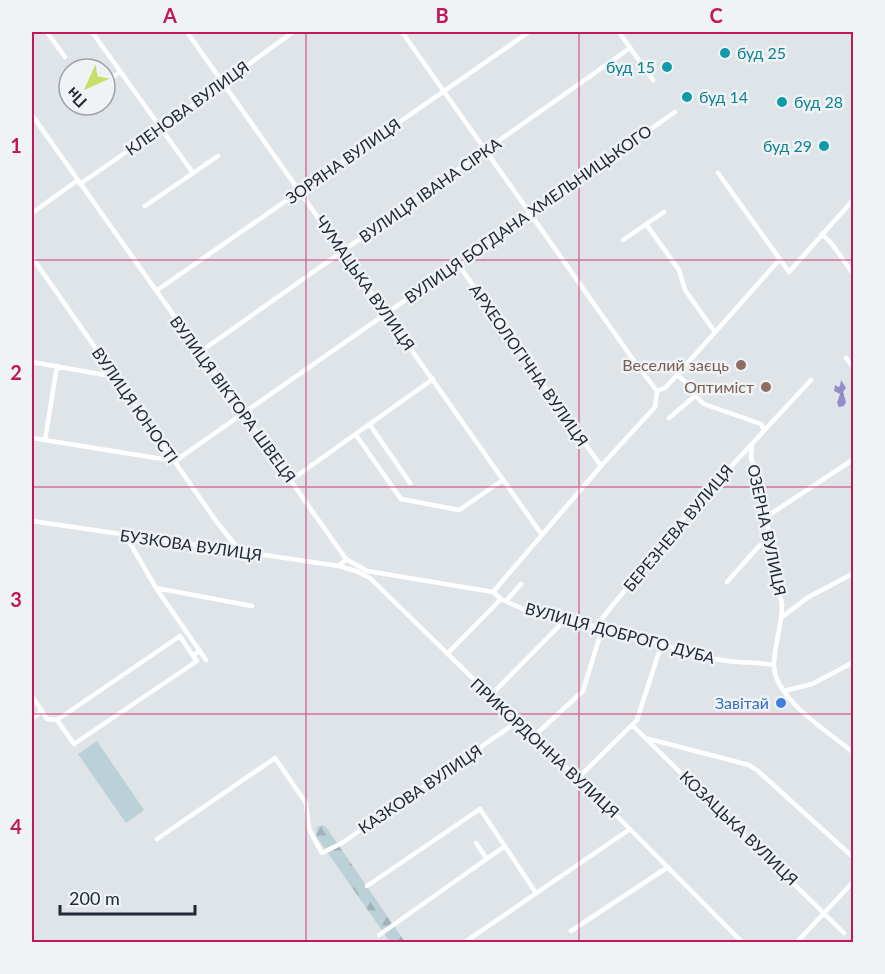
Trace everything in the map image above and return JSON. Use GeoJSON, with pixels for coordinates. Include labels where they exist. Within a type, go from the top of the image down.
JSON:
{"type":"FeatureCollection","features":[{"type":"Feature","properties":{"kind":"street"},"geometry":{"type":"LineString","coordinates":[[47,32],[65,57]]}},
{"type":"Feature","properties":{"kind":"street"},"geometry":{"type":"LineString","coordinates":[[92,32],[193,173]]}},
{"type":"Feature","properties":{"kind":"street","name":"ЧУМАЦЬКА ВУЛИЦЯ"},"geometry":{"type":"LineString","coordinates":[[187,32],[542,535]]}},
{"type":"Feature","properties":{"kind":"street","name":"КЛЕНОВА ВУЛИЦЯ"},"geometry":{"type":"LineString","coordinates":[[32,213],[161,128],[293,32]]}},
{"type":"Feature","properties":{"kind":"street"},"geometry":{"type":"LineString","coordinates":[[402,32],[657,391],[655,407],[493,592]]}},
{"type":"Feature","properties":{"kind":"street","name":"ЗОРЯНА ВУЛИЦЯ"},"geometry":{"type":"LineString","coordinates":[[156,291],[529,32]]}},
{"type":"Feature","properties":{"kind":"street"},"geometry":{"type":"LineString","coordinates":[[619,32],[653,80]]}},
{"type":"Feature","properties":{"kind":"street","name":"ВУЛИЦЯ ІВАНА СІРКА"},"geometry":{"type":"LineString","coordinates":[[200,352],[488,151],[630,48]]}},
{"type":"Feature","properties":{"kind":"street","name":"ВУЛИЦЯ БОГДАНА ХМЕЛЬНИЦЬКОГО"},"geometry":{"type":"LineString","coordinates":[[175,461],[675,112]]}},
{"type":"Feature","properties":{"kind":"street","name":"ВУЛИЦЯ ВІКТОРА ШВЕЦЯ"},"geometry":{"type":"LineString","coordinates":[[32,115],[346,559],[367,571],[493,592]]}},
{"type":"Feature","properties":{"kind":"street"},"geometry":{"type":"LineString","coordinates":[[146,206],[218,156]]}},
{"type":"Feature","properties":{"kind":"street"},"geometry":{"type":"LineString","coordinates":[[718,173],[789,272],[854,199]]}},
{"type":"Feature","properties":{"kind":"street"},"geometry":{"type":"LineString","coordinates":[[623,240],[664,212]]}},
{"type":"Feature","properties":{"kind":"street"},"geometry":{"type":"LineString","coordinates":[[646,224],[679,270],[684,290],[715,332]]}},
{"type":"Feature","properties":{"kind":"street"},"geometry":{"type":"LineString","coordinates":[[822,234],[854,275]]}},
{"type":"Feature","properties":{"kind":"street","name":"ВУЛИЦЯ ЮНОСТІ"},"geometry":{"type":"LineString","coordinates":[[32,257],[240,551]]}},
{"type":"Feature","properties":{"kind":"street"},"geometry":{"type":"LineString","coordinates":[[657,391],[665,388],[780,260]]}},
{"type":"Feature","properties":{"kind":"street","name":"АРХЕОЛОГІЧНА ВУЛИЦЯ"},"geometry":{"type":"LineString","coordinates":[[458,264],[601,466]]}},
{"type":"Feature","properties":{"kind":"street"},"geometry":{"type":"LineString","coordinates":[[846,358],[854,369]]}},
{"type":"Feature","properties":{"kind":"street"},"geometry":{"type":"LineString","coordinates":[[32,362],[116,377]]}},
{"type":"Feature","properties":{"kind":"street"},"geometry":{"type":"LineString","coordinates":[[45,440],[57,366]]}},
{"type":"Feature","properties":{"kind":"street"},"geometry":{"type":"LineString","coordinates":[[677,375],[704,404],[761,424],[764,431]]}},
{"type":"Feature","properties":{"kind":"street"},"geometry":{"type":"LineString","coordinates":[[291,480],[433,379]]}},
{"type":"Feature","properties":{"kind":"street","name":"БЕРЕЗНЕВА ВУЛИЦЯ"},"geometry":{"type":"LineString","coordinates":[[595,627],[687,514],[811,380]]}},
{"type":"Feature","properties":{"kind":"street"},"geometry":{"type":"LineString","coordinates":[[669,418],[695,396]]}},
{"type":"Feature","properties":{"kind":"street"},"geometry":{"type":"LineString","coordinates":[[370,425],[410,483]]}},
{"type":"Feature","properties":{"kind":"street"},"geometry":{"type":"LineString","coordinates":[[356,435],[401,499],[459,510],[503,480]]}},
{"type":"Feature","properties":{"kind":"street"},"geometry":{"type":"LineString","coordinates":[[32,438],[175,461]]}},
{"type":"Feature","properties":{"kind":"street","name":"ОЗЕРНА ВУЛИЦЯ"},"geometry":{"type":"LineString","coordinates":[[752,444],[751,457],[781,594],[782,617],[774,665]]}},
{"type":"Feature","properties":{"kind":"street"},"geometry":{"type":"LineString","coordinates":[[765,517],[854,459]]}},
{"type":"Feature","properties":{"kind":"street","name":"БУЗКОВА ВУЛИЦЯ"},"geometry":{"type":"LineString","coordinates":[[32,521],[339,566]]}},
{"type":"Feature","properties":{"kind":"street"},"geometry":{"type":"LineString","coordinates":[[130,537],[130,543],[156,588],[206,660]]}},
{"type":"Feature","properties":{"kind":"street"},"geometry":{"type":"LineString","coordinates":[[727,582],[759,546],[770,540]]}},
{"type":"Feature","properties":{"kind":"street"},"geometry":{"type":"LineString","coordinates":[[339,566],[346,559]]}},
{"type":"Feature","properties":{"kind":"street","name":"ПРИКОРДОННА ВУЛИЦЯ"},"geometry":{"type":"LineString","coordinates":[[339,566],[370,578],[517,723],[578,778],[742,942]]}},
{"type":"Feature","properties":{"kind":"street","name":"ОЗЕРНА ВУЛИЦЯ"},"geometry":{"type":"LineString","coordinates":[[782,617],[807,598],[854,573]]}},
{"type":"Feature","properties":{"kind":"street"},"geometry":{"type":"LineString","coordinates":[[447,654],[521,584]]}},
{"type":"Feature","properties":{"kind":"street"},"geometry":{"type":"LineString","coordinates":[[156,588],[252,606]]}},
{"type":"Feature","properties":{"kind":"street","name":"ВУЛИЦЯ ДОБРОГО ДУБА"},"geometry":{"type":"LineString","coordinates":[[493,592],[503,600],[523,609],[665,645],[679,651],[729,661],[774,665]]}},
{"type":"Feature","properties":{"kind":"street"},"geometry":{"type":"LineString","coordinates":[[490,696],[565,620]]}},
{"type":"Feature","properties":{"kind":"street"},"geometry":{"type":"LineString","coordinates":[[533,737],[583,691],[602,629]]}},
{"type":"Feature","properties":{"kind":"street"},"geometry":{"type":"LineString","coordinates":[[32,696],[47,718],[57,720],[74,744],[197,661],[180,636],[57,720]]}},
{"type":"Feature","properties":{"kind":"street"},"geometry":{"type":"LineString","coordinates":[[578,778],[633,726],[639,716],[658,655],[665,645]]}},
{"type":"Feature","properties":{"kind":"street"},"geometry":{"type":"LineString","coordinates":[[193,656],[200,650]]}},
{"type":"Feature","properties":{"kind":"street"},"geometry":{"type":"LineString","coordinates":[[784,691],[812,684],[854,662]]}},
{"type":"Feature","properties":{"kind":"street"},"geometry":{"type":"LineString","coordinates":[[774,665],[784,691],[792,703],[854,753]]}},
{"type":"Feature","properties":{"kind":"street"},"geometry":{"type":"LineString","coordinates":[[32,719],[42,711]]}},
{"type":"Feature","properties":{"kind":"street","name":"КАЗКОВА ВУЛИЦЯ"},"geometry":{"type":"LineString","coordinates":[[157,839],[275,758],[306,803],[309,829],[322,853],[342,843],[517,723]]}},
{"type":"Feature","properties":{"kind":"street","name":"КОЗАЦЬКА ВУЛИЦЯ"},"geometry":{"type":"LineString","coordinates":[[633,726],[844,933]]}},
{"type":"Feature","properties":{"kind":"street"},"geometry":{"type":"LineString","coordinates":[[646,738],[749,765],[854,858]]}},
{"type":"Feature","properties":{"kind":"street"},"geometry":{"type":"LineString","coordinates":[[367,886],[480,808],[536,893]]}},
{"type":"Feature","properties":{"kind":"street"},"geometry":{"type":"LineString","coordinates":[[465,942],[630,829]]}},
{"type":"Feature","properties":{"kind":"street"},"geometry":{"type":"LineString","coordinates":[[476,843],[487,859]]}},
{"type":"Feature","properties":{"kind":"street"},"geometry":{"type":"LineString","coordinates":[[379,935],[505,846]]}},
{"type":"Feature","properties":{"kind":"street"},"geometry":{"type":"LineString","coordinates":[[571,931],[668,867]]}},
{"type":"Feature","properties":{"kind":"street"},"geometry":{"type":"LineString","coordinates":[[797,942],[854,881]]}},
{"type":"Feature","properties":{"kind":"street"},"geometry":{"type":"LineString","coordinates":[[803,937],[809,942]]}},
{"type":"Feature","properties":{"kind":"green space"},"geometry":{"type":"Polygon","coordinates":[[[97,741],[144,810],[126,823],[78,754],[97,741]]]}},
{"type":"Feature","properties":{"kind":"green space"},"geometry":{"type":"Polygon","coordinates":[[[322,825],[326,827],[405,942],[390,942],[316,836],[317,827],[322,825]]]}},
{"type":"Feature","properties":{"kind":"water"},"geometry":{"type":"Polygon","coordinates":[[[841,380],[846,388],[843,392],[846,402],[844,406],[839,407],[837,403],[840,394],[834,391],[835,385],[840,386],[841,380]]]}},
{"type":"Feature","properties":{"kind":"place","name":"буд 25"},"geometry":{"type":"Point","coordinates":[725,53]}},
{"type":"Feature","properties":{"kind":"place","name":"буд 15"},"geometry":{"type":"Point","coordinates":[667,67]}},
{"type":"Feature","properties":{"kind":"place","name":"буд 14"},"geometry":{"type":"Point","coordinates":[687,97]}},
{"type":"Feature","properties":{"kind":"place","name":"буд 28"},"geometry":{"type":"Point","coordinates":[782,102]}},
{"type":"Feature","properties":{"kind":"place","name":"буд 29"},"geometry":{"type":"Point","coordinates":[824,146]}},
{"type":"Feature","properties":{"kind":"place","name":"Веселий заєць"},"geometry":{"type":"Point","coordinates":[741,365]}},
{"type":"Feature","properties":{"kind":"place","name":"Оптиміст"},"geometry":{"type":"Point","coordinates":[766,387]}},
{"type":"Feature","properties":{"kind":"place","name":"Завітай"},"geometry":{"type":"Point","coordinates":[781,703]}}]}
